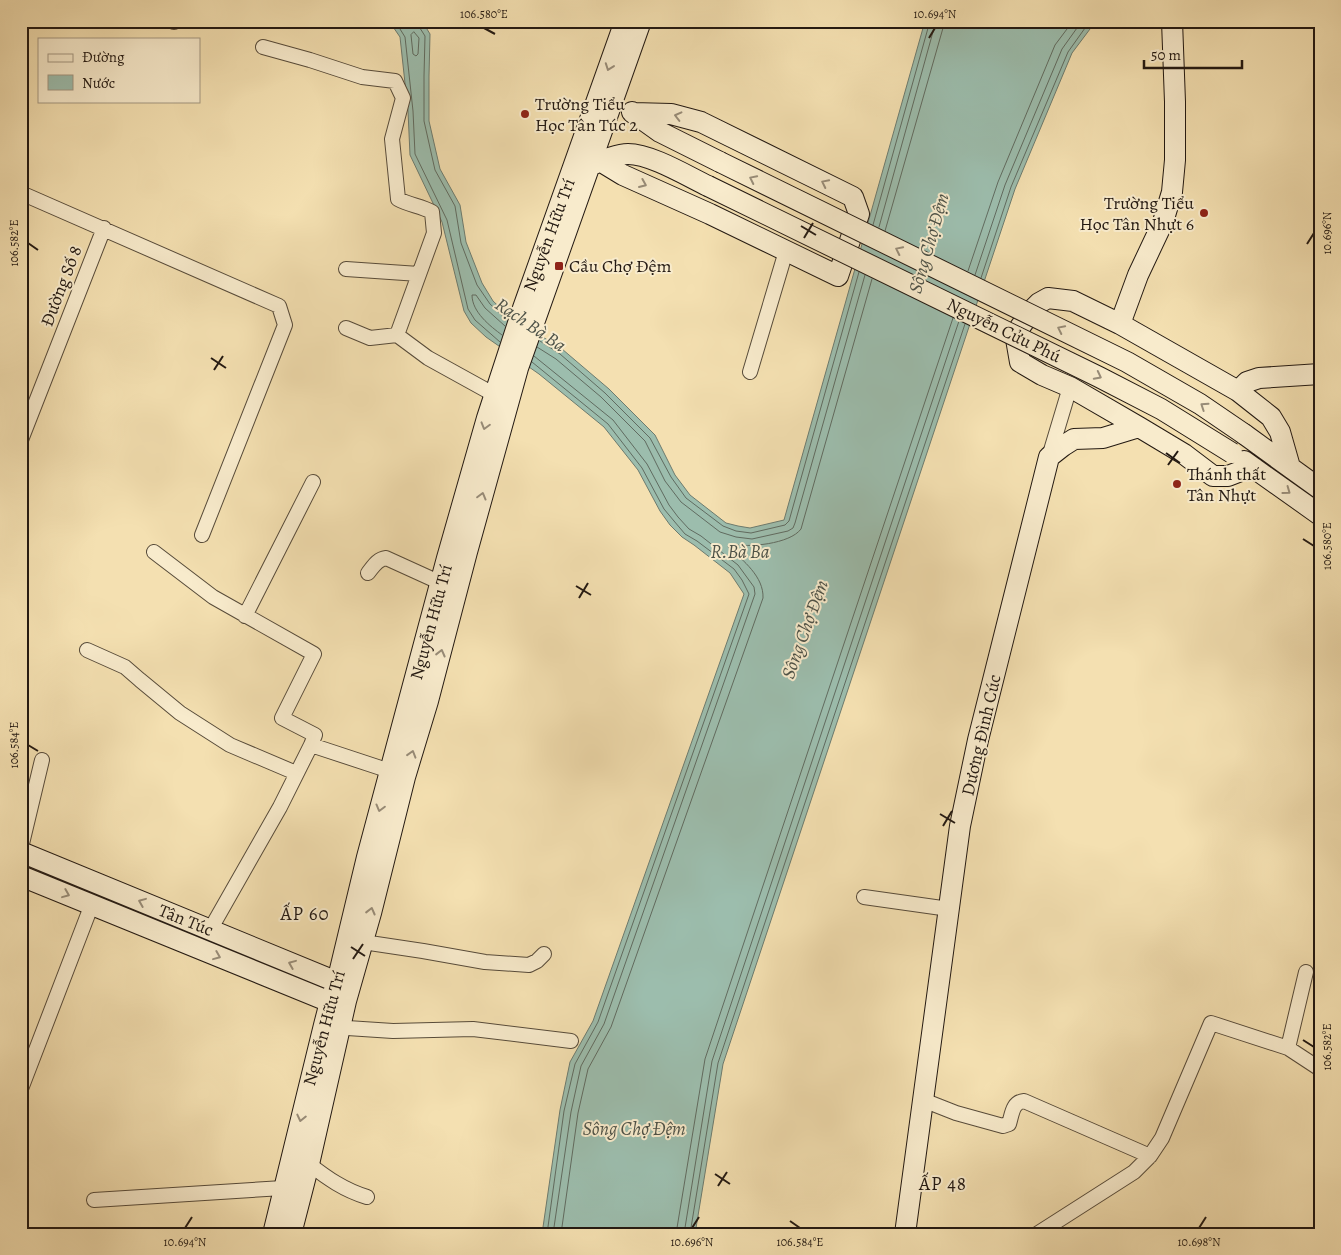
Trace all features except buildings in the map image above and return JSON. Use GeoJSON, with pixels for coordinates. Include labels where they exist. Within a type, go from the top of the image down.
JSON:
{"type":"FeatureCollection","features":[{"type":"Feature","properties":{"kind":"main road","name":"Nguyễn Hữu Trí"},"geometry":{"type":"LineString","coordinates":[[291,1234],[302,1167],[334,1050],[335,1016],[344,985],[367,857],[390,771],[420,697],[467,552],[511,365],[625,21]]}},
{"type":"Feature","properties":{"kind":"main road","name":"Nguyễn Hữu Trí"},"geometry":{"type":"LineString","coordinates":[[530,310],[595,164],[617,90],[641,21]]}},
{"type":"Feature","properties":{"kind":"main road"},"geometry":{"type":"LineString","coordinates":[[1120,324],[1138,275],[1163,222],[1172,192],[1175,160],[1175,102],[1172,21]]}},
{"type":"Feature","properties":{"kind":"main road","name":"Nguyễn Cửu Phú"},"geometry":{"type":"LineString","coordinates":[[617,90],[633,113],[660,132],[1128,362],[1200,404],[1320,488]]}},
{"type":"Feature","properties":{"kind":"main road"},"geometry":{"type":"LineString","coordinates":[[595,164],[693,206],[838,276],[859,214],[853,197],[701,122],[671,114],[633,113]]}},
{"type":"Feature","properties":{"kind":"main road","name":"Nguyễn Cửu Phú"},"geometry":{"type":"LineString","coordinates":[[595,164],[627,154],[648,158],[708,186],[1161,409],[1232,453],[1320,515]]}},
{"type":"Feature","properties":{"kind":"main road"},"geometry":{"type":"LineString","coordinates":[[1254,468],[1246,468],[1228,476],[1213,476],[1184,454],[1140,427],[1070,387],[1042,375],[1020,362],[1016,339],[1018,330],[1039,303],[1048,298],[1074,301],[1120,324],[1238,391],[1271,417],[1280,432],[1290,467]]}},
{"type":"Feature","properties":{"kind":"main road","name":"Nguyễn Hữu Trí"},"geometry":{"type":"LineString","coordinates":[[344,985],[363,942],[405,777],[441,583],[487,418],[495,395],[511,365]]}},
{"type":"Feature","properties":{"kind":"main road"},"geometry":{"type":"LineString","coordinates":[[1238,391],[1247,382],[1259,378],[1320,374]]}},
{"type":"Feature","properties":{"kind":"main road"},"geometry":{"type":"LineString","coordinates":[[1049,458],[1063,446],[1074,440],[1103,438],[1140,427]]}},
{"type":"Feature","properties":{"kind":"main road","name":"Dương Đình Cúc"},"geometry":{"type":"LineString","coordinates":[[905,1234],[960,826],[978,740],[1049,458]]}},
{"type":"Feature","properties":{"kind":"main road","name":"Tân Túc"},"geometry":{"type":"LineString","coordinates":[[21,850],[344,985]]}},
{"type":"Feature","properties":{"kind":"main road","name":"Tân Túc"},"geometry":{"type":"LineString","coordinates":[[21,876],[92,904],[335,1016]]}},
{"type":"Feature","properties":{"kind":"main road","name":"Nguyễn Hữu Trí"},"geometry":{"type":"LineString","coordinates":[[273,1234],[284,1188],[302,1167]]}},
{"type":"Feature","properties":{"kind":"street"},"geometry":{"type":"LineString","coordinates":[[264,47],[362,78],[395,81],[403,98],[392,139],[398,198],[405,203],[422,207],[432,212],[434,233],[397,335]]}},
{"type":"Feature","properties":{"kind":"street"},"geometry":{"type":"LineString","coordinates":[[21,193],[279,306],[285,325],[202,535]]}},
{"type":"Feature","properties":{"kind":"street","name":"Đường Số 8"},"geometry":{"type":"LineString","coordinates":[[21,440],[104,228]]}},
{"type":"Feature","properties":{"kind":"street"},"geometry":{"type":"LineString","coordinates":[[750,372],[786,251]]}},
{"type":"Feature","properties":{"kind":"street"},"geometry":{"type":"LineString","coordinates":[[346,269],[419,274]]}},
{"type":"Feature","properties":{"kind":"street"},"geometry":{"type":"LineString","coordinates":[[346,328],[370,338],[397,335],[428,358],[495,395]]}},
{"type":"Feature","properties":{"kind":"street"},"geometry":{"type":"LineString","coordinates":[[1049,458],[1070,387]]}},
{"type":"Feature","properties":{"kind":"street"},"geometry":{"type":"LineString","coordinates":[[245,616],[313,482]]}},
{"type":"Feature","properties":{"kind":"street"},"geometry":{"type":"LineString","coordinates":[[154,552],[213,597],[314,654],[282,718],[315,735],[280,807],[210,930]]}},
{"type":"Feature","properties":{"kind":"street"},"geometry":{"type":"LineString","coordinates":[[368,573],[376,562],[386,558],[441,583]]}},
{"type":"Feature","properties":{"kind":"street"},"geometry":{"type":"LineString","coordinates":[[86,650],[125,666],[180,713],[230,745],[296,773]]}},
{"type":"Feature","properties":{"kind":"street"},"geometry":{"type":"LineString","coordinates":[[311,745],[390,771]]}},
{"type":"Feature","properties":{"kind":"street"},"geometry":{"type":"LineString","coordinates":[[21,850],[42,760]]}},
{"type":"Feature","properties":{"kind":"street"},"geometry":{"type":"LineString","coordinates":[[864,896],[949,909]]}},
{"type":"Feature","properties":{"kind":"street"},"geometry":{"type":"LineString","coordinates":[[21,1089],[92,904]]}},
{"type":"Feature","properties":{"kind":"street"},"geometry":{"type":"LineString","coordinates":[[363,942],[485,962],[529,965],[537,961],[544,954]]}},
{"type":"Feature","properties":{"kind":"street"},"geometry":{"type":"LineString","coordinates":[[1288,1048],[1306,972]]}},
{"type":"Feature","properties":{"kind":"street"},"geometry":{"type":"LineString","coordinates":[[335,1016],[393,1031],[473,1028],[571,1041]]}},
{"type":"Feature","properties":{"kind":"street"},"geometry":{"type":"LineString","coordinates":[[1037,1234],[1134,1172],[1150,1156],[1162,1138],[1211,1023],[1288,1048],[1320,1069]]}},
{"type":"Feature","properties":{"kind":"street"},"geometry":{"type":"LineString","coordinates":[[923,1100],[956,1113],[1003,1126],[1009,1124],[1015,1105],[1024,1101],[1150,1156]]}},
{"type":"Feature","properties":{"kind":"street"},"geometry":{"type":"LineString","coordinates":[[302,1167],[326,1177],[343,1188],[367,1196]]}},
{"type":"Feature","properties":{"kind":"street"},"geometry":{"type":"LineString","coordinates":[[94,1200],[284,1188]]}},
{"type":"Feature","properties":{"kind":"water","name":"Sông Chợ Đệm"},"geometry":{"type":"Polygon","coordinates":[[[389,21],[422,21],[430,34],[429,121],[440,169],[460,205],[466,242],[482,283],[493,301],[509,316],[562,349],[609,389],[655,435],[675,475],[690,495],[726,523],[750,528],[784,520],[925,21],[1096,21],[1072,53],[1015,189],[723,1064],[695,1234],[542,1234],[560,1110],[570,1062],[593,1021],[744,594],[730,573],[682,537],[670,525],[660,511],[638,470],[604,427],[539,374],[486,337],[471,323],[464,311],[442,222],[410,155],[408,111],[400,37],[389,21]]]}},
{"type":"Feature","properties":{"kind":"place","name":"Trường Tiểu Học Tân Túc 2"},"geometry":{"type":"Point","coordinates":[525,114]}},
{"type":"Feature","properties":{"kind":"place","name":"Trường Tiểu Học Tân Nhựt 6"},"geometry":{"type":"Point","coordinates":[1204,213]}},
{"type":"Feature","properties":{"kind":"place","name":"Cầu Chợ Đệm"},"geometry":{"type":"Point","coordinates":[559,266]}},
{"type":"Feature","properties":{"kind":"place","name":"Thánh thất Tân Nhựt"},"geometry":{"type":"Point","coordinates":[1177,484]}},
{"type":"Feature","properties":{"kind":"district","name":"ẤP 60"},"geometry":{"type":"Point","coordinates":[305,913]}},
{"type":"Feature","properties":{"kind":"district","name":"ẤP 48"},"geometry":{"type":"Point","coordinates":[943,1183]}},
{"type":"Feature","properties":{"kind":"water label","name":"Rạch Bà Ba"},"geometry":{"type":"Point","coordinates":[531,324]}},
{"type":"Feature","properties":{"kind":"water label","name":"R.Bà Ba"},"geometry":{"type":"Point","coordinates":[740,551]}}]}
